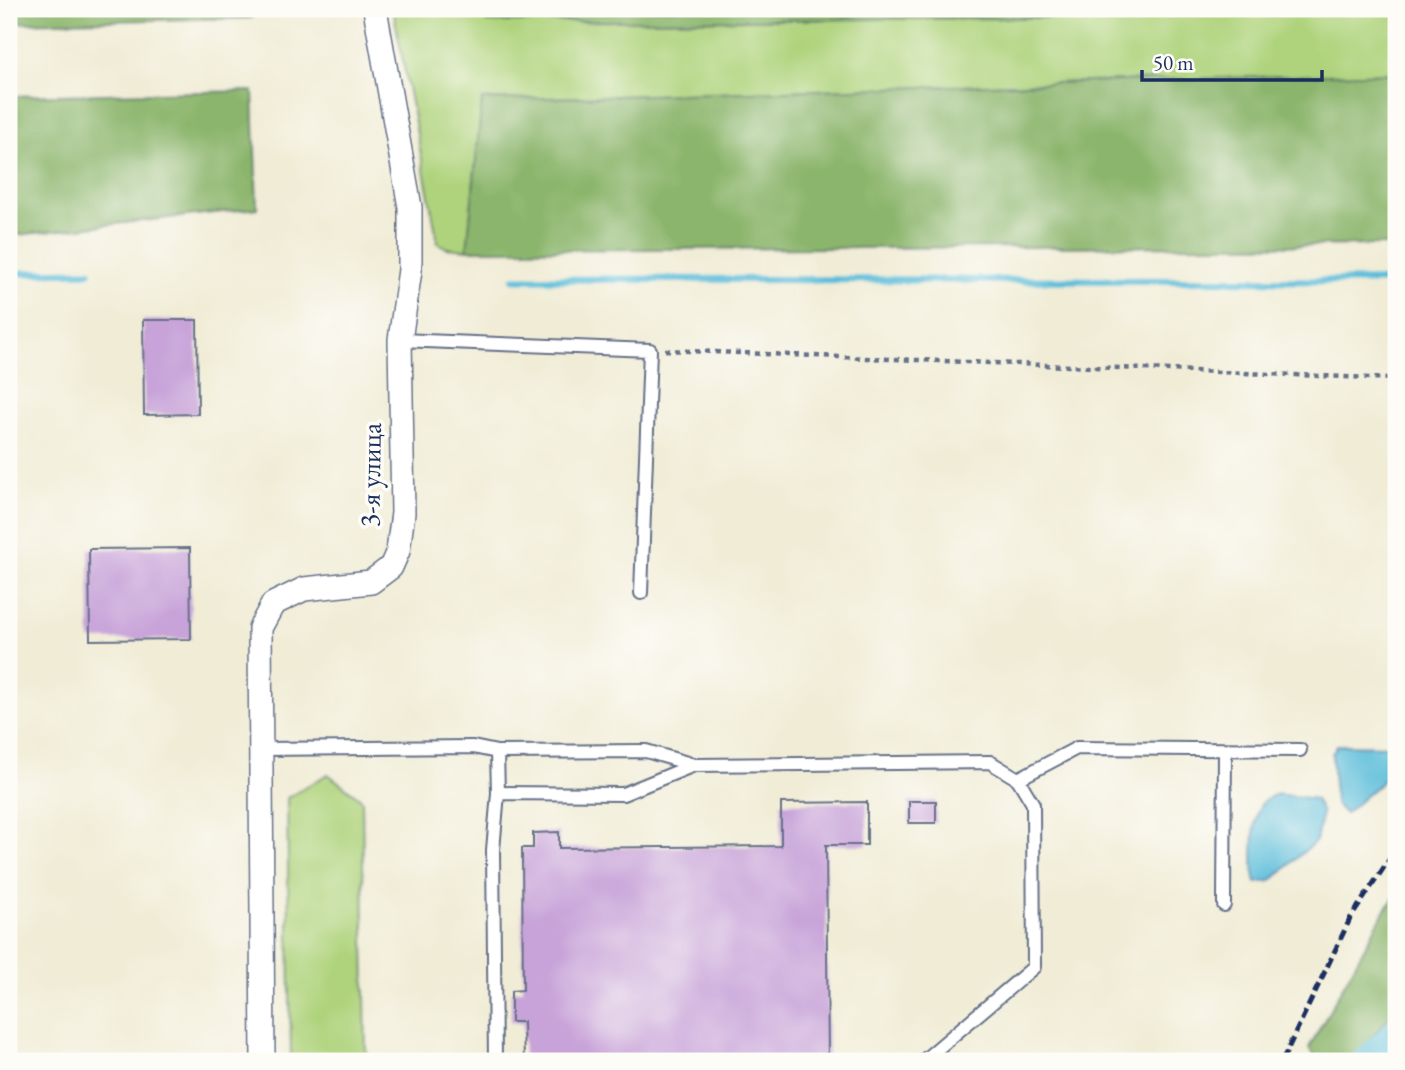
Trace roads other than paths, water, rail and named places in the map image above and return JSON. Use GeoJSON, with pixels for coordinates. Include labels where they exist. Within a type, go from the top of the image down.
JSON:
{"type":"FeatureCollection","features":[{"type":"Feature","properties":{"kind":"street","name":"3-я улица"},"geometry":{"type":"LineString","coordinates":[[263,1061],[260,628],[274,604],[304,589],[371,582],[391,567],[398,551],[403,513],[400,340],[410,270],[410,207],[375,9]]}},
{"type":"Feature","properties":{"kind":"lane"},"geometry":{"type":"LineString","coordinates":[[400,340],[650,350],[641,593]]}},
{"type":"Feature","properties":{"kind":"lane"},"geometry":{"type":"LineString","coordinates":[[261,749],[473,747],[498,752],[646,751],[694,765],[990,762],[1018,779],[1033,804],[1034,967],[923,1061]]}},
{"type":"Feature","properties":{"kind":"lane"},"geometry":{"type":"LineString","coordinates":[[1018,779],[1077,748],[1300,750]]}},
{"type":"Feature","properties":{"kind":"lane"},"geometry":{"type":"LineString","coordinates":[[1224,905],[1225,750]]}},
{"type":"Feature","properties":{"kind":"lane"},"geometry":{"type":"LineString","coordinates":[[495,1061],[493,850],[498,752]]}},
{"type":"Feature","properties":{"kind":"lane"},"geometry":{"type":"LineString","coordinates":[[498,793],[623,794],[694,765]]}},
{"type":"Feature","properties":{"kind":"water"},"geometry":{"type":"Polygon","coordinates":[[[1337,745],[1396,746],[1396,769],[1345,814],[1335,804],[1332,754],[1337,745]]]}},
{"type":"Feature","properties":{"kind":"water"},"geometry":{"type":"Polygon","coordinates":[[[1277,794],[1315,799],[1322,813],[1316,841],[1271,881],[1256,883],[1253,854],[1256,819],[1262,803],[1277,794]]]}},
{"type":"Feature","properties":{"kind":"waterway"},"geometry":{"type":"LineString","coordinates":[[9,273],[89,272]]}},
{"type":"Feature","properties":{"kind":"waterway"},"geometry":{"type":"LineString","coordinates":[[514,279],[1396,281]]}},
{"type":"Feature","properties":{"kind":"waterway"},"geometry":{"type":"LineString","coordinates":[[1364,1061],[1396,1030]]}},
{"type":"Feature","properties":{"kind":"railway"},"geometry":{"type":"LineString","coordinates":[[1282,1061],[1350,919],[1396,849]]}}]}
